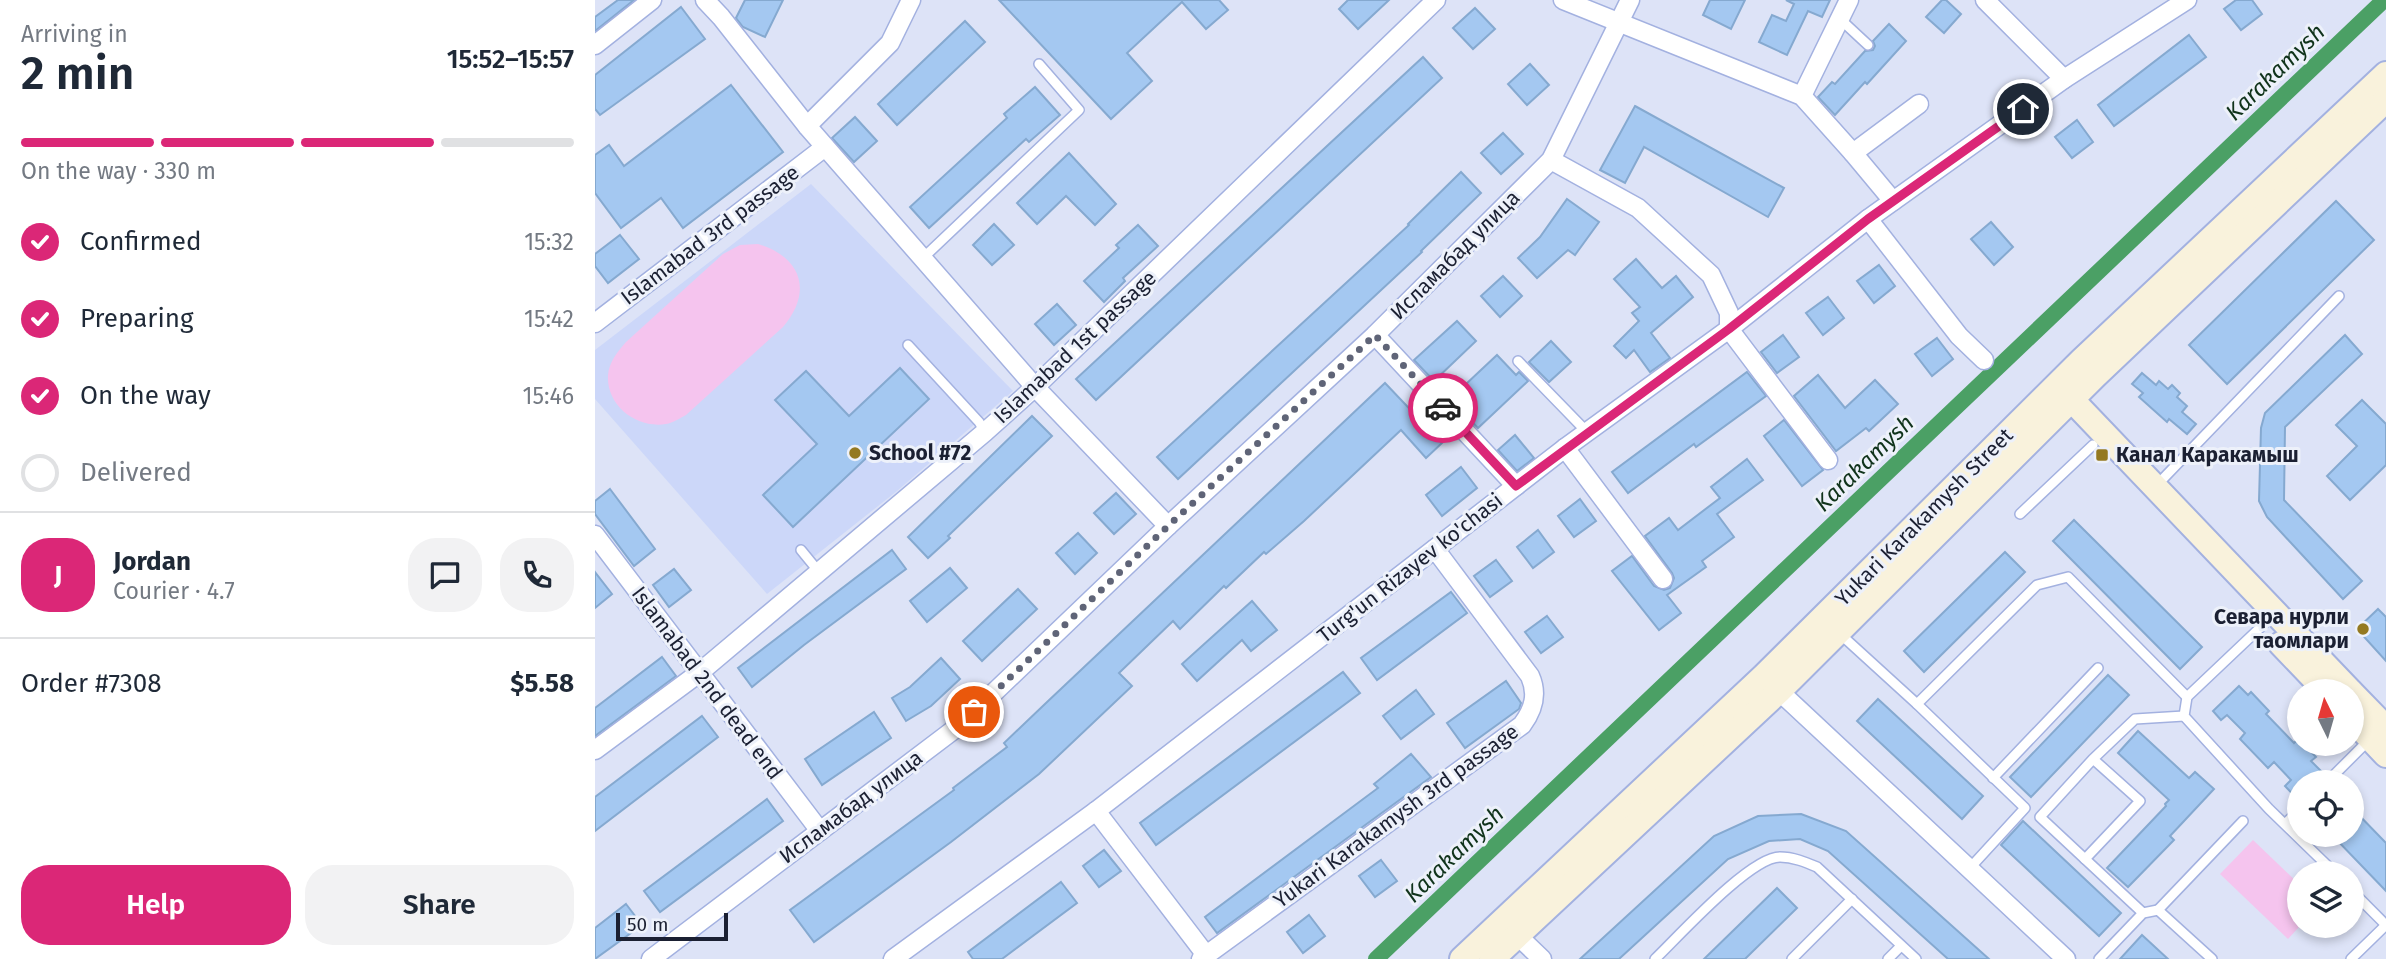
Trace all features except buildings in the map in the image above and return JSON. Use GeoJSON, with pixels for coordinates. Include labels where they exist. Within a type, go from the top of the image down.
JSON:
{"type":"FeatureCollection","features":[{"type":"Feature","properties":{"kind":"main road","name":"Yukari Karakamysh Street"},"geometry":{"type":"LineString","coordinates":[[1492,959],[1779,691],[2061,400],[2386,74]]}},
{"type":"Feature","properties":{"kind":"main road","name":"Yukari Karakamysh Street"},"geometry":{"type":"LineString","coordinates":[[1462,959],[1773,667],[2386,100]]}},
{"type":"Feature","properties":{"kind":"main road"},"geometry":{"type":"LineString","coordinates":[[2061,400],[2093,445],[2315,679]]}},
{"type":"Feature","properties":{"kind":"main road"},"geometry":{"type":"LineString","coordinates":[[2061,400],[2154,487],[2339,679]]}},
{"type":"Feature","properties":{"kind":"main road"},"geometry":{"type":"LineString","coordinates":[[2364,713],[2381,740]]}},
{"type":"Feature","properties":{"kind":"main road"},"geometry":{"type":"LineString","coordinates":[[2364,728],[2381,740]]}},
{"type":"Feature","properties":{"kind":"street"},"geometry":{"type":"LineString","coordinates":[[595,45],[652,0]]}},
{"type":"Feature","properties":{"kind":"street"},"geometry":{"type":"LineString","coordinates":[[705,0],[807,126],[1035,387],[1168,526]]}},
{"type":"Feature","properties":{"kind":"street"},"geometry":{"type":"LineString","coordinates":[[807,126],[890,43],[911,0]]}},
{"type":"Feature","properties":{"kind":"street","name":"Islamabad 1st passage"},"geometry":{"type":"LineString","coordinates":[[595,750],[699,673],[985,432],[1436,0]]}},
{"type":"Feature","properties":{"kind":"street"},"geometry":{"type":"LineString","coordinates":[[1563,0],[1802,96],[1893,201]]}},
{"type":"Feature","properties":{"kind":"street","name":"Исламабад улица"},"geometry":{"type":"LineString","coordinates":[[651,959],[960,725],[1168,526],[1375,335],[1551,160],[1630,0]]}},
{"type":"Feature","properties":{"kind":"street"},"geometry":{"type":"LineString","coordinates":[[1802,96],[1849,0]]}},
{"type":"Feature","properties":{"kind":"street"},"geometry":{"type":"LineString","coordinates":[[1985,0],[2064,79]]}},
{"type":"Feature","properties":{"kind":"street","name":"Turg'un Rizayev ko'chasi"},"geometry":{"type":"LineString","coordinates":[[893,959],[1096,811],[1565,448],[1729,329],[1868,219],[2064,79],[2187,0]]}},
{"type":"Feature","properties":{"kind":"street"},"geometry":{"type":"LineString","coordinates":[[1853,153],[1919,104]]}},
{"type":"Feature","properties":{"kind":"street","name":"Islamabad 3rd passage"},"geometry":{"type":"LineString","coordinates":[[595,323],[825,147]]}},
{"type":"Feature","properties":{"kind":"street"},"geometry":{"type":"LineString","coordinates":[[1551,160],[1638,208],[1711,275],[1729,313],[1729,329],[1828,460]]}},
{"type":"Feature","properties":{"kind":"street"},"geometry":{"type":"LineString","coordinates":[[1868,219],[1959,336],[1984,360]]}},
{"type":"Feature","properties":{"kind":"street"},"geometry":{"type":"LineString","coordinates":[[1375,335],[1516,486]]}},
{"type":"Feature","properties":{"kind":"street"},"geometry":{"type":"LineString","coordinates":[[1565,448],[1663,579]]}},
{"type":"Feature","properties":{"kind":"street","name":"Islamabad 2nd dead end"},"geometry":{"type":"LineString","coordinates":[[595,536],[820,831]]}},
{"type":"Feature","properties":{"kind":"street","name":"Yukari Karakamysh 3rd passage"},"geometry":{"type":"LineString","coordinates":[[1203,957],[1527,719],[1535,699],[1530,676],[1436,549]]}},
{"type":"Feature","properties":{"kind":"street"},"geometry":{"type":"LineString","coordinates":[[1779,691],[2066,959]]}},
{"type":"Feature","properties":{"kind":"street"},"geometry":{"type":"LineString","coordinates":[[1096,811],[1203,957]]}},
{"type":"Feature","properties":{"kind":"street"},"geometry":{"type":"LineString","coordinates":[[1517,936],[1542,959]]}},
{"type":"Feature","properties":{"kind":"lane"},"geometry":{"type":"LineString","coordinates":[[1840,19],[1868,45]]}},
{"type":"Feature","properties":{"kind":"lane"},"geometry":{"type":"LineString","coordinates":[[923,258],[1079,110],[1039,64]]}},
{"type":"Feature","properties":{"kind":"lane"},"geometry":{"type":"LineString","coordinates":[[2154,487],[2339,296]]}},
{"type":"Feature","properties":{"kind":"lane"},"geometry":{"type":"LineString","coordinates":[[908,345],[979,422],[985,432]]}},
{"type":"Feature","properties":{"kind":"lane"},"geometry":{"type":"LineString","coordinates":[[1518,361],[1587,432]]}},
{"type":"Feature","properties":{"kind":"lane"},"geometry":{"type":"LineString","coordinates":[[2020,514],[2093,445]]}},
{"type":"Feature","properties":{"kind":"lane"},"geometry":{"type":"LineString","coordinates":[[801,550],[819,572]]}},
{"type":"Feature","properties":{"kind":"lane"},"geometry":{"type":"LineString","coordinates":[[1917,704],[2037,585],[2068,577],[2186,697]]}},
{"type":"Feature","properties":{"kind":"lane"},"geometry":{"type":"LineString","coordinates":[[2263,625],[2186,697],[2184,716],[2269,809],[2323,861]]}},
{"type":"Feature","properties":{"kind":"lane"},"geometry":{"type":"LineString","coordinates":[[1838,632],[2025,808],[1969,869]]}},
{"type":"Feature","properties":{"kind":"lane"},"geometry":{"type":"LineString","coordinates":[[1993,778],[2098,668]]}},
{"type":"Feature","properties":{"kind":"lane"},"geometry":{"type":"LineString","coordinates":[[2143,913],[2040,817],[2092,759],[2135,719],[2184,716]]}},
{"type":"Feature","properties":{"kind":"lane"},"geometry":{"type":"LineString","coordinates":[[2342,770],[2381,740]]}},
{"type":"Feature","properties":{"kind":"lane"},"geometry":{"type":"LineString","coordinates":[[2085,859],[2140,801],[2092,759]]}},
{"type":"Feature","properties":{"kind":"lane"},"geometry":{"type":"LineString","coordinates":[[2099,959],[2143,913],[2158,909],[2243,821]]}},
{"type":"Feature","properties":{"kind":"lane"},"geometry":{"type":"LineString","coordinates":[[1655,959],[1742,875],[1760,863],[1778,857],[1796,859],[1817,867],[1916,959]]}},
{"type":"Feature","properties":{"kind":"lane"},"geometry":{"type":"LineString","coordinates":[[1792,959],[1852,899]]}},
{"type":"Feature","properties":{"kind":"lane"},"geometry":{"type":"LineString","coordinates":[[2351,959],[2386,925],[2364,903]]}},
{"type":"Feature","properties":{"kind":"lane"},"geometry":{"type":"LineString","coordinates":[[2158,909],[2211,959]]}},
{"type":"Feature","properties":{"kind":"lane"},"geometry":{"type":"LineString","coordinates":[[1888,959],[1901,946]]}},
{"type":"Feature","properties":{"kind":"shaded area"},"geometry":{"type":"Polygon","coordinates":[[[811,184],[1013,391],[897,491],[767,594],[595,399],[595,350],[811,184]]]}},
{"type":"Feature","properties":{"kind":"shaded area"},"geometry":{"type":"Polygon","coordinates":[[[758,244],[785,258],[798,277],[798,301],[783,327],[679,419],[655,425],[634,419],[625,413],[612,396],[608,375],[620,349],[723,254],[740,245],[758,244]]]}},
{"type":"Feature","properties":{"kind":"shaded area"},"geometry":{"type":"Polygon","coordinates":[[[2253,840],[2287,873],[2288,939],[2220,874],[2253,840]]]}},
{"type":"Feature","properties":{"kind":"waterway","name":"Karakamysh"},"geometry":{"type":"LineString","coordinates":[[1376,959],[2384,0]]}},
{"type":"Feature","properties":{"kind":"way so far"},"geometry":{"type":"LineString","coordinates":[[974,712],[1168,526],[1375,335],[1443,408]]}},
{"type":"Feature","properties":{"kind":"place","name":"School #72"},"geometry":{"type":"Point","coordinates":[855,453]}},
{"type":"Feature","properties":{"kind":"place","name":"Канал Каракамыш"},"geometry":{"type":"Point","coordinates":[2102,455]}},
{"type":"Feature","properties":{"kind":"place","name":"Севара нурли таомлари"},"geometry":{"type":"Point","coordinates":[2363,629]}},
{"type":"Feature","properties":{"kind":"route"},"geometry":{"type":"LineString","coordinates":[[1443,408],[1516,486],[1729,329],[1868,219],[2023,109]]}}]}
